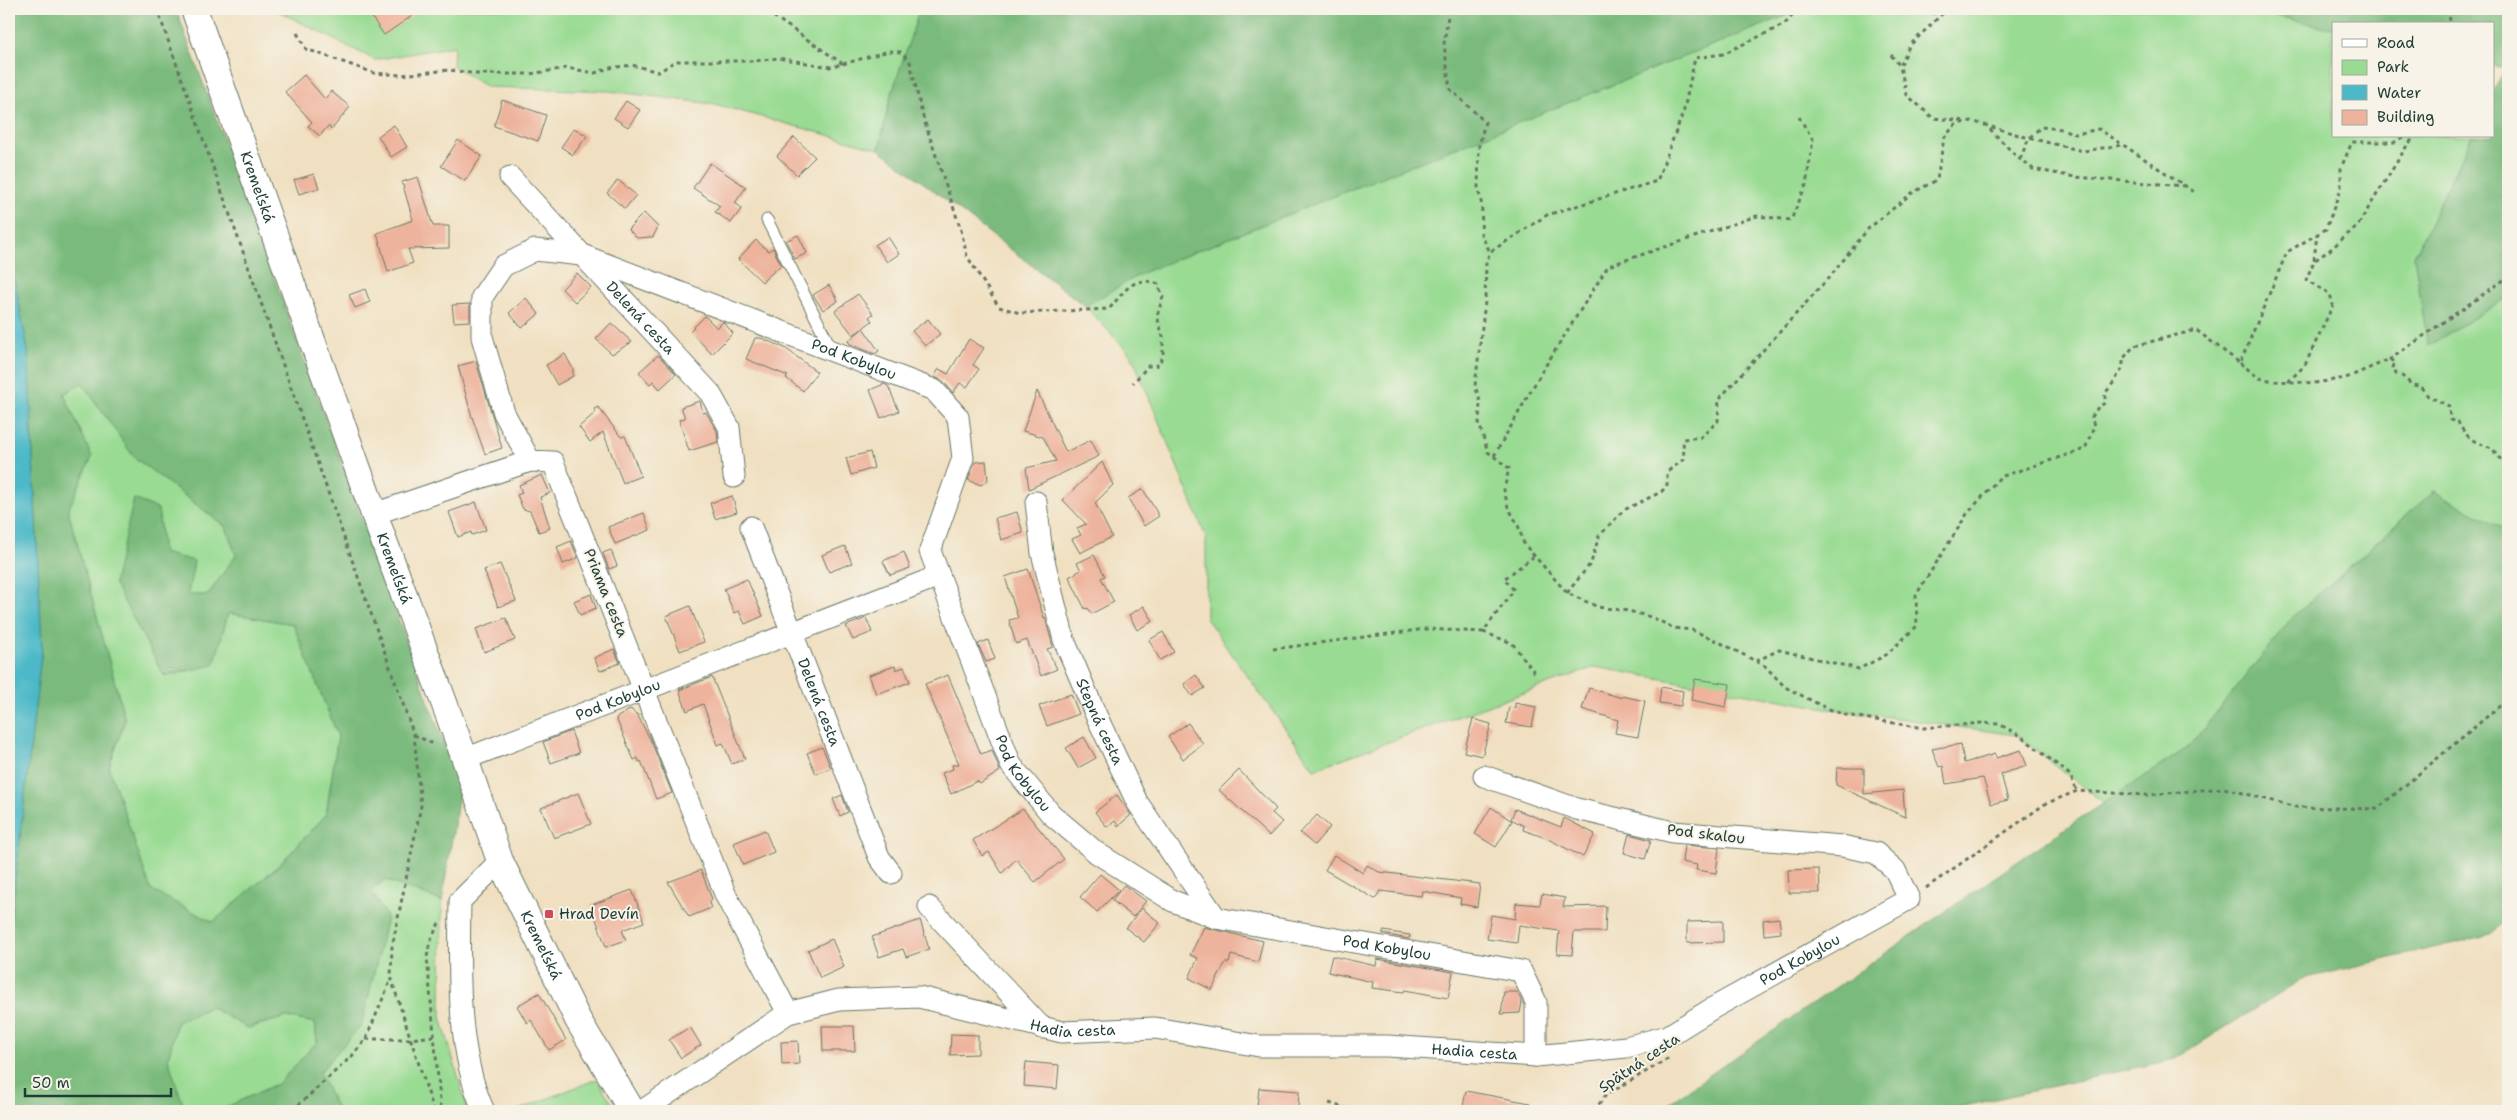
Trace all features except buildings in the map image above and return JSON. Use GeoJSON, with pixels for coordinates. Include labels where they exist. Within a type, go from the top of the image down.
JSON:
{"type":"FeatureCollection","features":[{"type":"Feature","properties":{"kind":"street","name":"Kremeľská"},"geometry":{"type":"LineString","coordinates":[[194,9],[374,514],[465,758],[500,861],[578,1020],[632,1111]]}},
{"type":"Feature","properties":{"kind":"street","name":"Delená cesta"},"geometry":{"type":"LineString","coordinates":[[510,177],[710,392],[729,427],[734,477]]}},
{"type":"Feature","properties":{"kind":"street"},"geometry":{"type":"LineString","coordinates":[[374,514],[530,461],[504,413],[482,338],[482,297],[504,266],[535,250],[582,255]]}},
{"type":"Feature","properties":{"kind":"street","name":"Pod Kobylou"},"geometry":{"type":"LineString","coordinates":[[582,255],[934,390],[958,417],[963,458],[930,552],[1011,765],[1051,814],[1097,853],[1173,901],[1216,918],[1521,971],[1536,1002],[1536,1056],[1626,1047],[1668,1036],[1712,1008],[1909,899]]}},
{"type":"Feature","properties":{"kind":"street","name":"Priama cesta"},"geometry":{"type":"LineString","coordinates":[[530,461],[553,462],[726,896],[788,1013]]}},
{"type":"Feature","properties":{"kind":"street","name":"Stepná cesta"},"geometry":{"type":"LineString","coordinates":[[1036,502],[1042,553],[1064,640],[1095,713],[1137,802],[1216,918]]}},
{"type":"Feature","properties":{"kind":"street","name":"Delená cesta"},"geometry":{"type":"LineString","coordinates":[[751,527],[879,857],[891,873]]}},
{"type":"Feature","properties":{"kind":"street","name":"Pod Kobylou"},"geometry":{"type":"LineString","coordinates":[[465,758],[939,576]]}},
{"type":"Feature","properties":{"kind":"street","name":"Pod skalou"},"geometry":{"type":"LineString","coordinates":[[1484,776],[1577,809],[1673,832],[1842,846],[1876,853],[1895,870],[1909,899]]}},
{"type":"Feature","properties":{"kind":"street"},"geometry":{"type":"LineString","coordinates":[[484,1111],[477,1098],[467,1056],[458,973],[460,901],[500,861]]}},
{"type":"Feature","properties":{"kind":"street"},"geometry":{"type":"LineString","coordinates":[[929,907],[1042,1028]]}},
{"type":"Feature","properties":{"kind":"street","name":"Hadia cesta"},"geometry":{"type":"LineString","coordinates":[[642,1111],[788,1013],[840,1000],[919,997],[1062,1032],[1155,1028],[1259,1046],[1388,1046],[1536,1056]]}},
{"type":"Feature","properties":{"kind":"lane"},"geometry":{"type":"LineString","coordinates":[[767,220],[833,351]]}},
{"type":"Feature","properties":{"kind":"path"},"geometry":{"type":"LineString","coordinates":[[157,9],[414,735],[421,806],[392,947],[391,978],[434,1111]]}},
{"type":"Feature","properties":{"kind":"path"},"geometry":{"type":"LineString","coordinates":[[764,9],[843,64]]}},
{"type":"Feature","properties":{"kind":"path"},"geometry":{"type":"LineString","coordinates":[[1449,9],[1444,44],[1450,89],[1485,122],[1479,146],[1478,188],[1482,206],[1481,234],[1490,252]]}},
{"type":"Feature","properties":{"kind":"path"},"geometry":{"type":"LineString","coordinates":[[1798,9],[1785,24],[1723,54],[1696,58],[1684,110],[1657,181],[1546,215],[1490,252],[1486,263],[1485,302],[1475,386],[1480,401],[1479,424],[1488,452],[1509,468],[1504,490],[1508,507],[1518,525],[1524,544],[1533,557],[1567,593],[1598,607],[1629,611],[1654,618],[1673,628],[1692,630],[1765,666],[1785,687],[1826,708],[1846,714],[1923,728],[1982,723],[1999,724],[2021,736],[2070,775],[2077,791]]}},
{"type":"Feature","properties":{"kind":"path"},"geometry":{"type":"LineString","coordinates":[[1908,9],[1919,13],[1943,13],[1953,9]]}},
{"type":"Feature","properties":{"kind":"path"},"geometry":{"type":"LineString","coordinates":[[2448,9],[2450,22]]}},
{"type":"Feature","properties":{"kind":"path"},"geometry":{"type":"LineString","coordinates":[[1900,67],[1909,46],[1943,13]]}},
{"type":"Feature","properties":{"kind":"path"},"geometry":{"type":"LineString","coordinates":[[298,33],[306,49],[317,54],[374,73],[401,75],[449,70],[477,74],[530,74],[567,68],[595,73],[609,68],[632,65],[659,72],[675,61],[755,61],[778,58],[830,67],[890,51],[901,52],[910,62],[922,114],[961,230],[967,256],[999,307],[1020,313],[1109,309],[1130,284],[1148,280],[1158,284],[1163,297],[1157,316],[1163,337],[1163,353],[1159,365],[1148,366],[1133,383]]}},
{"type":"Feature","properties":{"kind":"path"},"geometry":{"type":"LineString","coordinates":[[1891,55],[1900,67],[1907,95],[1933,118],[1970,121],[1990,128],[2083,151],[2122,145]]}},
{"type":"Feature","properties":{"kind":"path"},"geometry":{"type":"LineString","coordinates":[[1494,456],[1541,372],[1608,266],[1757,216],[1791,220],[1806,185],[1813,140],[1799,117]]}},
{"type":"Feature","properties":{"kind":"path"},"geometry":{"type":"LineString","coordinates":[[1567,593],[1591,564],[1599,536],[1624,510],[1661,492],[1667,486],[1667,472],[1684,459],[1684,439],[1701,437],[1718,421],[1719,399],[1833,273],[1868,229],[1912,193],[1937,180],[1944,138],[1955,125],[1970,121]]}},
{"type":"Feature","properties":{"kind":"path"},"geometry":{"type":"LineString","coordinates":[[1990,128],[2020,160],[2033,169],[2053,173],[2186,186]]}},
{"type":"Feature","properties":{"kind":"path"},"geometry":{"type":"LineString","coordinates":[[2020,160],[2030,138],[2041,128],[2062,129],[2076,134],[2099,129],[2196,193]]}},
{"type":"Feature","properties":{"kind":"path"},"geometry":{"type":"LineString","coordinates":[[2240,363],[2287,252],[2326,229],[2341,188],[2340,168],[2352,142],[2395,142],[2401,138]]}},
{"type":"Feature","properties":{"kind":"path"},"geometry":{"type":"LineString","coordinates":[[2314,261],[2358,225],[2414,138]]}},
{"type":"Feature","properties":{"kind":"path"},"geometry":{"type":"LineString","coordinates":[[2288,382],[2305,365],[2333,305],[2330,294],[2306,280],[2314,261],[2317,234]]}},
{"type":"Feature","properties":{"kind":"path"},"geometry":{"type":"LineString","coordinates":[[1756,661],[1779,650],[1859,670],[1886,655],[1917,626],[1916,595],[1967,514],[2000,477],[2085,449],[2094,427],[2092,417],[2098,407],[2105,403],[2105,393],[2113,385],[2115,378],[2123,368],[2123,359],[2134,346],[2196,330],[2259,378],[2315,383],[2346,378],[2388,360],[2508,276]]}},
{"type":"Feature","properties":{"kind":"path"},"geometry":{"type":"LineString","coordinates":[[2388,360],[2395,361],[2393,368],[2396,374],[2402,376],[2412,385],[2420,386],[2428,396],[2449,406],[2450,420],[2458,422],[2465,436],[2474,442],[2492,448],[2499,458],[2508,462]]}},
{"type":"Feature","properties":{"kind":"path"},"geometry":{"type":"LineString","coordinates":[[1483,632],[1514,590],[1504,579],[1533,557]]}},
{"type":"Feature","properties":{"kind":"path"},"geometry":{"type":"LineString","coordinates":[[1273,649],[1426,630],[1483,632],[1512,643],[1535,673]]}},
{"type":"Feature","properties":{"kind":"path"},"geometry":{"type":"LineString","coordinates":[[1909,899],[2045,804],[2077,791],[2146,795],[2224,788],[2296,807],[2377,809],[2508,699]]}},
{"type":"Feature","properties":{"kind":"path"},"geometry":{"type":"LineString","coordinates":[[441,1111],[427,957],[435,929],[444,914],[460,901]]}},
{"type":"Feature","properties":{"kind":"path"},"geometry":{"type":"LineString","coordinates":[[292,1111],[352,1056],[366,1039],[391,978]]}},
{"type":"Feature","properties":{"kind":"path"},"geometry":{"type":"LineString","coordinates":[[366,1039],[411,1039],[433,1036]]}},
{"type":"Feature","properties":{"kind":"path","name":"Spätná cesta"},"geometry":{"type":"LineString","coordinates":[[1594,1111],[1606,1095],[1678,1053]]}},
{"type":"Feature","properties":{"kind":"path"},"geometry":{"type":"LineString","coordinates":[[1329,1104],[1355,1111]]}},
{"type":"Feature","properties":{"kind":"green space"},"geometry":{"type":"Polygon","coordinates":[[[9,9],[174,9],[179,17],[460,788],[442,901],[385,880],[371,891],[387,917],[362,1024],[319,1073],[338,1111],[218,1111],[279,1083],[317,1042],[315,1023],[286,1017],[248,1028],[210,1007],[177,1022],[168,1059],[185,1111],[9,1111],[9,932],[42,647],[28,350],[9,252],[9,9]],[[82,383],[64,394],[92,457],[68,510],[125,720],[109,768],[151,890],[213,922],[279,865],[326,815],[338,736],[293,624],[228,613],[214,665],[164,676],[114,583],[134,499],[158,509],[163,553],[194,561],[188,595],[208,595],[236,555],[226,527],[134,457],[82,383]]]}},
{"type":"Feature","properties":{"kind":"green space"},"geometry":{"type":"Polygon","coordinates":[[[274,9],[920,9],[890,99],[879,149],[714,104],[609,91],[487,87],[453,66],[454,46],[375,60],[274,9]]]}},
{"type":"Feature","properties":{"kind":"green space"},"geometry":{"type":"Polygon","coordinates":[[[920,9],[1803,9],[1144,272],[1085,306],[879,149],[890,99],[920,9]]]}},
{"type":"Feature","properties":{"kind":"green space"},"geometry":{"type":"Polygon","coordinates":[[[1803,9],[2247,9],[2332,29],[2332,138],[2471,138],[2414,256],[2428,346],[2508,297],[2508,532],[2434,491],[2291,619],[2189,747],[2104,803],[2016,735],[1826,708],[1595,667],[1314,769],[1206,618],[1206,537],[1132,356],[1085,306],[1144,272],[1803,9]]]}},
{"type":"Feature","properties":{"kind":"green space"},"geometry":{"type":"Polygon","coordinates":[[[2247,9],[2508,9],[2508,297],[2428,346],[2414,256],[2471,138],[2494,138],[2494,90],[2505,69],[2494,66],[2494,22],[2332,22],[2332,29],[2247,9]]]}},
{"type":"Feature","properties":{"kind":"green space"},"geometry":{"type":"Polygon","coordinates":[[[82,382],[134,457],[226,527],[236,555],[208,595],[188,595],[163,553],[158,509],[134,499],[214,665],[228,613],[293,624],[338,736],[326,815],[279,865],[213,922],[151,891],[109,768],[125,720],[68,510],[92,457],[64,394],[82,382]]]}},
{"type":"Feature","properties":{"kind":"green space"},"geometry":{"type":"Polygon","coordinates":[[[2434,491],[2508,532],[2508,918],[2492,934],[2302,979],[2175,1059],[1942,1111],[1703,1111],[1665,1106],[2076,821],[2189,747],[2291,619],[2434,491]]]}},
{"type":"Feature","properties":{"kind":"green space"},"geometry":{"type":"Polygon","coordinates":[[[385,880],[442,901],[441,1017],[468,1111],[338,1111],[319,1073],[362,1023],[387,918],[371,891],[385,880]]]}},
{"type":"Feature","properties":{"kind":"green space"},"geometry":{"type":"Polygon","coordinates":[[[210,1007],[248,1028],[286,1017],[315,1023],[317,1042],[279,1083],[218,1111],[185,1111],[168,1059],[177,1022],[210,1007]]]}},
{"type":"Feature","properties":{"kind":"green space"},"geometry":{"type":"Polygon","coordinates":[[[597,1079],[617,1111],[516,1111],[597,1079]]]}},
{"type":"Feature","properties":{"kind":"water"},"geometry":{"type":"Polygon","coordinates":[[[9,252],[28,350],[42,647],[9,932],[9,252]]]}},
{"type":"Feature","properties":{"kind":"place","name":"Hrad Devín"},"geometry":{"type":"Point","coordinates":[549,914]}}]}
